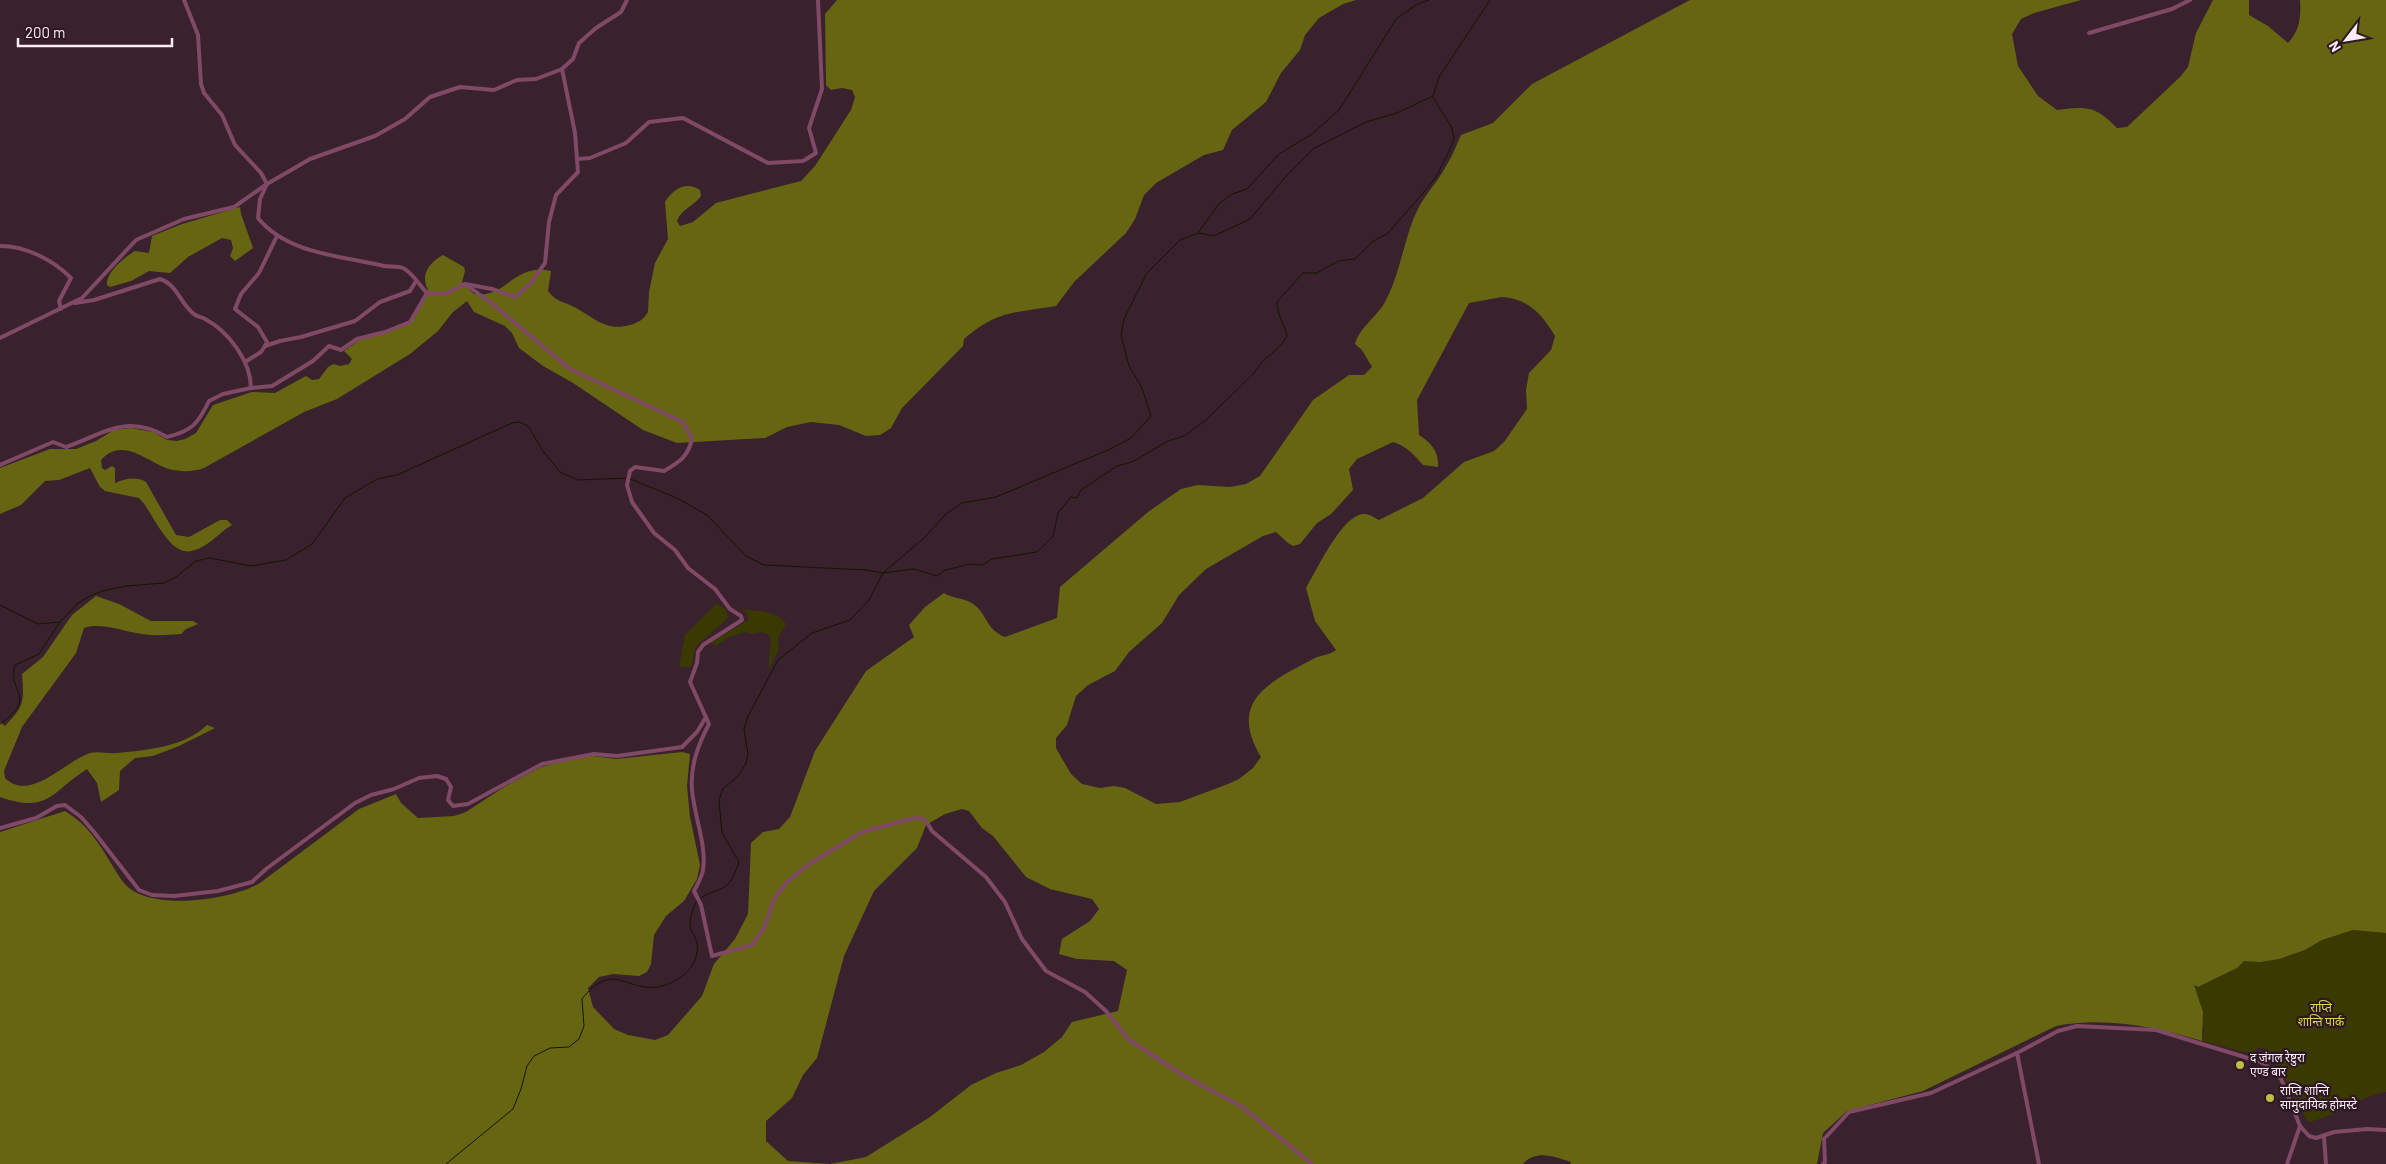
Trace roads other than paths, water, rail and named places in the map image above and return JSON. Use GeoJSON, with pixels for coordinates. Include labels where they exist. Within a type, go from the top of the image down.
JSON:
{"type":"FeatureCollection","features":[{"type":"Feature","properties":{"kind":"street"},"geometry":{"type":"LineString","coordinates":[[184,0],[198,35],[201,84],[204,92],[222,115],[235,145],[261,173],[267,184]]}},
{"type":"Feature","properties":{"kind":"street"},"geometry":{"type":"LineString","coordinates":[[0,338],[71,304],[93,288],[136,240],[144,235],[184,219],[234,206],[310,159],[375,136],[406,119],[430,97],[460,87],[494,90],[517,80],[536,80],[562,69],[573,59],[579,42],[621,12],[628,0]]}},
{"type":"Feature","properties":{"kind":"street"},"geometry":{"type":"LineString","coordinates":[[577,159],[590,158],[626,143],[649,122],[683,118],[768,163],[803,161],[816,153],[809,128],[822,88],[818,0]]}},
{"type":"Feature","properties":{"kind":"street"},"geometry":{"type":"LineString","coordinates":[[2089,33],[2172,9],[2190,0]]}},
{"type":"Feature","properties":{"kind":"street"},"geometry":{"type":"LineString","coordinates":[[267,184],[260,198],[258,218],[277,236],[292,244],[388,267],[403,268],[427,293],[445,294],[465,284],[492,288],[515,297],[531,283],[545,263],[550,222],[556,195],[578,172],[575,133],[562,69]]}},
{"type":"Feature","properties":{"kind":"street"},"geometry":{"type":"LineString","coordinates":[[245,362],[261,352],[267,342],[258,327],[235,309],[241,294],[259,273],[277,236]]}},
{"type":"Feature","properties":{"kind":"street"},"geometry":{"type":"LineString","coordinates":[[0,246],[26,251],[50,260],[71,278],[59,302],[61,309]]}},
{"type":"Feature","properties":{"kind":"street"},"geometry":{"type":"LineString","coordinates":[[71,304],[94,300],[160,279],[174,287],[195,315],[206,319],[230,340],[245,362],[251,377],[251,388]]}},
{"type":"Feature","properties":{"kind":"street"},"geometry":{"type":"LineString","coordinates":[[265,346],[355,321],[380,302],[410,291],[416,281]]}},
{"type":"Feature","properties":{"kind":"street"},"geometry":{"type":"LineString","coordinates":[[465,284],[490,302],[570,369],[683,422],[692,439],[689,452],[664,471],[635,467],[630,471],[627,485],[632,502],[654,533],[675,550],[688,568],[715,589],[730,609],[741,616],[742,620],[703,645],[698,652],[697,664],[690,682],[709,724],[697,748],[693,765],[692,790],[704,856],[703,871],[694,891],[701,904],[712,956],[726,954],[752,945],[764,928],[774,899],[787,882],[809,864],[862,832],[918,817],[926,821],[932,831],[986,877],[1005,902],[1022,939],[1046,970],[1085,992],[1106,1011],[1128,1038],[1184,1076],[1241,1106],[1312,1164]]}},
{"type":"Feature","properties":{"kind":"street"},"geometry":{"type":"LineString","coordinates":[[0,465],[52,442],[66,447],[117,426],[144,428],[155,430],[167,437],[174,436],[193,428],[199,421],[209,401],[223,394],[272,386],[313,361],[329,346],[341,350],[357,339],[385,332],[410,322],[427,293]]}},
{"type":"Feature","properties":{"kind":"street"},"geometry":{"type":"LineString","coordinates":[[0,828],[36,818],[57,806],[65,805],[90,827],[139,890],[152,895],[174,896],[218,891],[252,882],[344,809],[372,794],[419,778],[436,776],[446,779],[451,787],[448,800],[453,806],[468,804],[542,764],[587,755],[617,756],[682,747],[697,732],[706,717]]}},
{"type":"Feature","properties":{"kind":"street"},"geometry":{"type":"LineString","coordinates":[[1823,1164],[1825,1162],[1824,1139],[1849,1112],[1931,1093],[2017,1053],[2058,1030],[2077,1026],[2156,1030],[2261,1062],[2277,1073],[2300,1126],[2309,1136],[2324,1137],[2334,1132],[2367,1129],[2386,1130]]}},
{"type":"Feature","properties":{"kind":"street"},"geometry":{"type":"LineString","coordinates":[[2017,1053],[2039,1164]]}},
{"type":"Feature","properties":{"kind":"street"},"geometry":{"type":"LineString","coordinates":[[2287,1164],[2300,1126]]}},
{"type":"Feature","properties":{"kind":"street"},"geometry":{"type":"LineString","coordinates":[[2324,1137],[2326,1164]]}},
{"type":"Feature","properties":{"kind":"waterway"},"geometry":{"type":"LineString","coordinates":[[1198,233],[1219,204],[1232,194],[1247,189],[1279,154],[1312,134],[1339,110],[1396,19],[1416,5],[1429,0]]}},
{"type":"Feature","properties":{"kind":"waterway"},"geometry":{"type":"LineString","coordinates":[[0,724],[12,715],[20,701],[15,683],[15,665],[39,654],[60,622],[77,604],[90,596],[102,591],[126,586],[164,583],[176,577],[196,561],[210,558],[251,566],[286,560],[312,544],[345,498],[377,479],[397,475],[512,423],[519,422],[528,426],[543,451],[560,472],[578,480],[628,478],[677,498],[707,515],[746,556],[764,565],[866,570],[883,573],[925,537],[946,514],[962,503],[996,497],[1108,450],[1131,438],[1151,416],[1142,388],[1129,366],[1121,335],[1124,319],[1147,273],[1180,240],[1198,233],[1214,236],[1250,219],[1288,174],[1313,149],[1366,122],[1397,113],[1433,96],[1439,77],[1490,0]]}},
{"type":"Feature","properties":{"kind":"waterway"},"geometry":{"type":"LineString","coordinates":[[446,1164],[513,1109],[527,1066],[534,1056],[550,1048],[569,1047],[579,1039],[584,1026],[582,999],[593,987],[603,981],[612,979],[640,986],[662,986],[682,976],[692,965],[697,951],[697,943],[690,923],[697,900],[727,885],[735,873],[739,862],[722,833],[719,801],[722,790],[739,775],[746,763],[748,754],[744,729],[748,716],[778,660],[812,633],[850,620],[869,600],[883,573],[914,569],[937,576],[945,570],[971,564],[982,565],[992,559],[1037,552],[1053,536],[1058,513],[1071,497],[1077,498],[1081,490],[1117,466],[1132,462],[1168,441],[1184,436],[1206,420],[1284,341],[1287,336],[1278,311],[1277,302],[1303,273],[1317,273],[1338,261],[1355,259],[1372,242],[1388,233],[1436,177],[1454,139],[1452,128],[1433,97]]}},
{"type":"Feature","properties":{"kind":"waterway"},"geometry":{"type":"LineString","coordinates":[[0,605],[38,624],[60,622]]}},
{"type":"Feature","properties":{"kind":"place","name":"द जंगल रेष्टुरा एण्ड बार"},"geometry":{"type":"Point","coordinates":[2240,1065]}},
{"type":"Feature","properties":{"kind":"place","name":"राप्ति शान्ति सामुदायिक होमस्टे"},"geometry":{"type":"Point","coordinates":[2270,1098]}},
{"type":"Feature","properties":{"kind":"park label","name":"राप्ति शान्ति पार्क"},"geometry":{"type":"Point","coordinates":[2321,1015]}}]}
